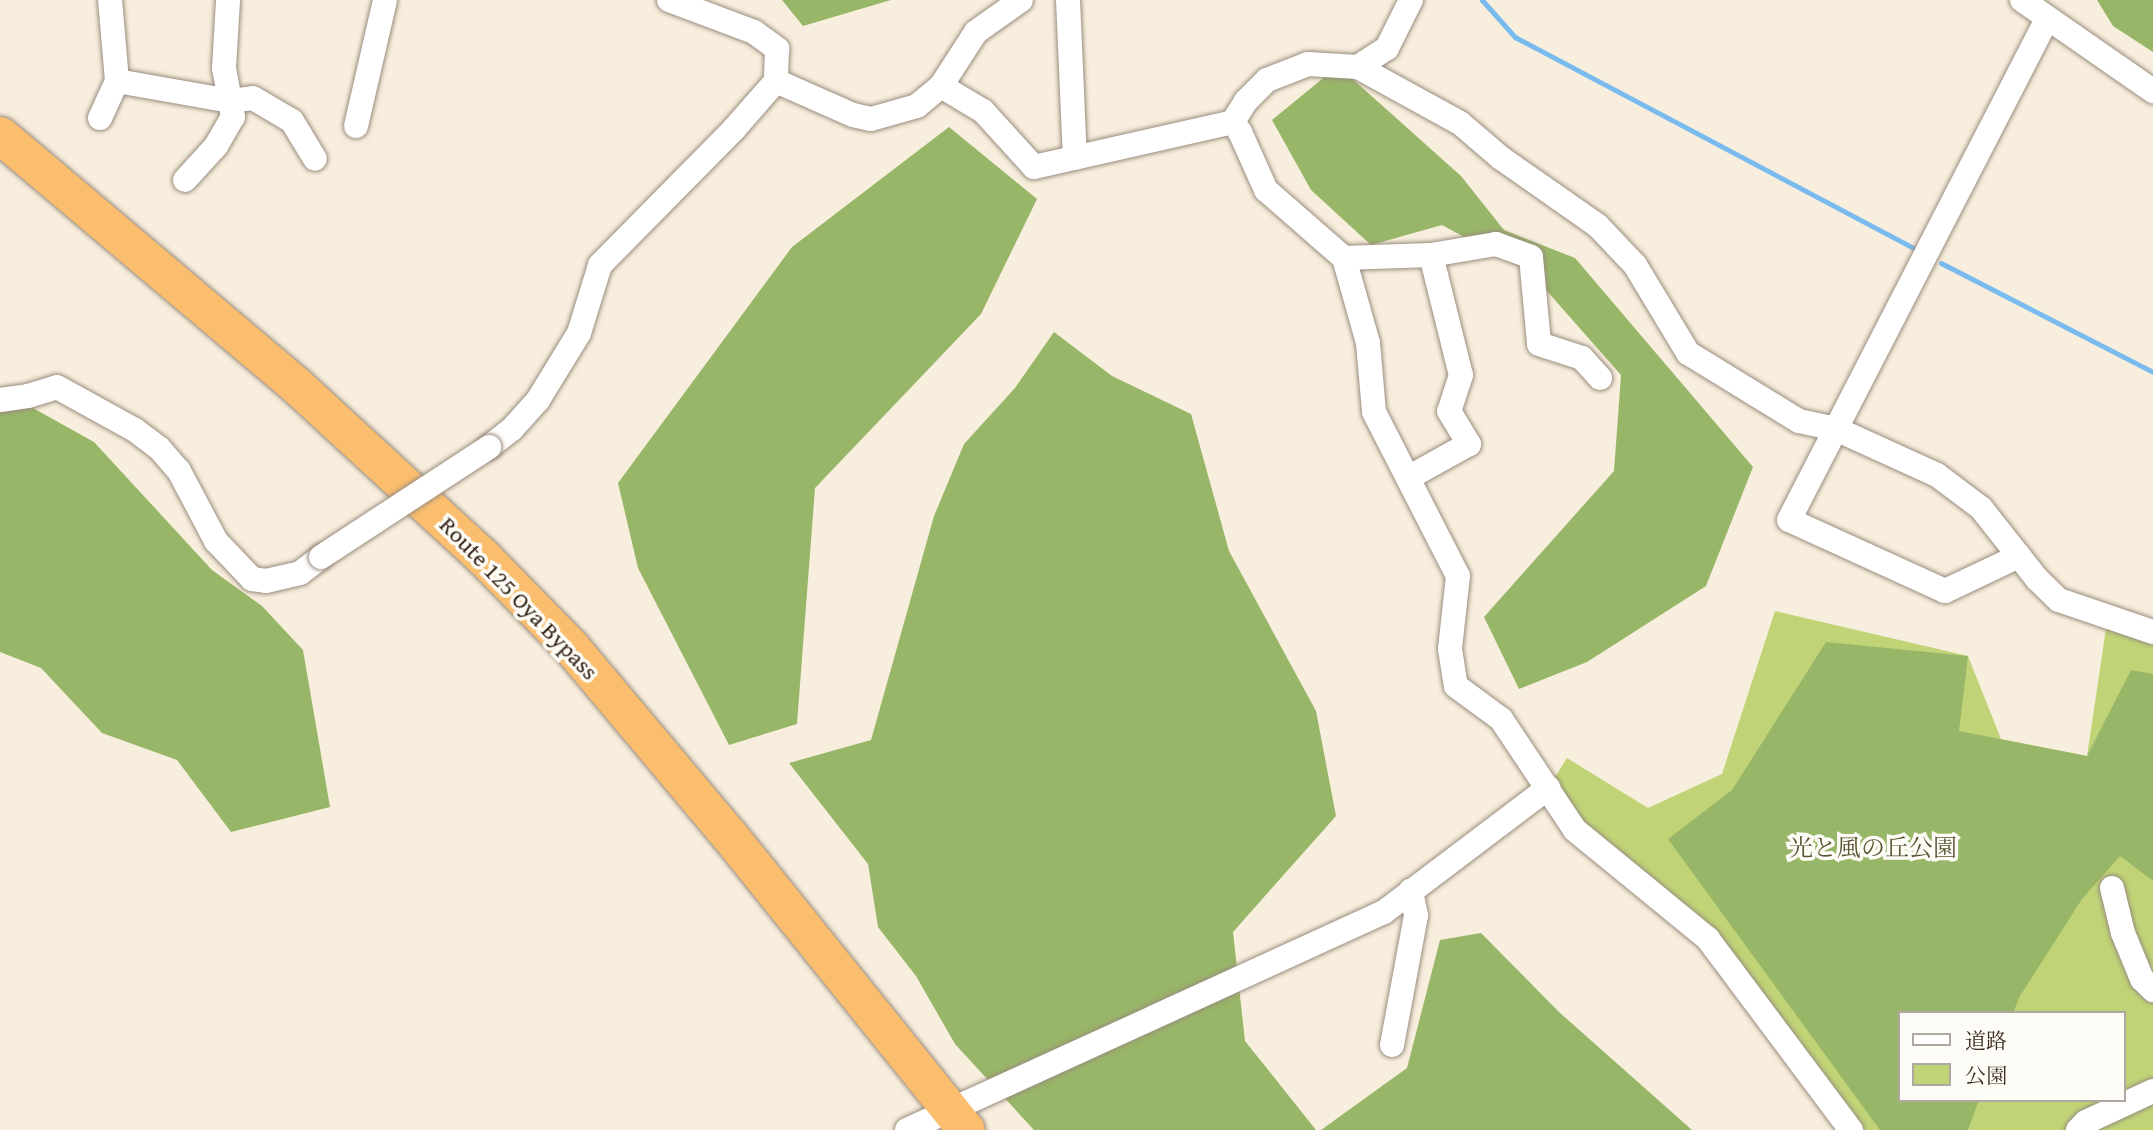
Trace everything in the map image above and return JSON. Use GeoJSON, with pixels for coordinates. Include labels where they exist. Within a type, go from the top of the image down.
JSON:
{"type":"FeatureCollection","features":[{"type":"Feature","properties":{"kind":"highway","name":"Route 125 Oya Bypass"},"geometry":{"type":"LineString","coordinates":[[0,135],[298,387],[482,556],[571,647],[729,835],[958,1120]]}},
{"type":"Feature","properties":{"kind":"street"},"geometry":{"type":"LineString","coordinates":[[100,118],[117,81],[110,0]]}},
{"type":"Feature","properties":{"kind":"street"},"geometry":{"type":"LineString","coordinates":[[185,180],[216,146],[233,117],[224,68],[228,0]]}},
{"type":"Feature","properties":{"kind":"street"},"geometry":{"type":"LineString","coordinates":[[356,126],[385,0]]}},
{"type":"Feature","properties":{"kind":"street"},"geometry":{"type":"LineString","coordinates":[[0,400],[28,396],[57,387],[135,430],[159,448],[179,471],[216,541],[252,579],[266,580],[300,573],[512,429],[538,400],[572,344],[585,316],[600,265],[734,130],[776,81],[777,48],[754,32],[669,0]]}},
{"type":"Feature","properties":{"kind":"street"},"geometry":{"type":"LineString","coordinates":[[776,81],[853,115],[872,119],[917,106],[941,86],[976,32],[1021,0]]}},
{"type":"Feature","properties":{"kind":"street"},"geometry":{"type":"LineString","coordinates":[[1068,0],[1075,158]]}},
{"type":"Feature","properties":{"kind":"street"},"geometry":{"type":"LineString","coordinates":[[1358,67],[1387,48],[1411,0]]}},
{"type":"Feature","properties":{"kind":"street"},"geometry":{"type":"LineString","coordinates":[[2022,0],[2153,91]]}},
{"type":"Feature","properties":{"kind":"street"},"geometry":{"type":"LineString","coordinates":[[2018,556],[1945,591],[1789,520],[2047,19]]}},
{"type":"Feature","properties":{"kind":"street"},"geometry":{"type":"LineString","coordinates":[[941,86],[984,111],[1034,167],[1233,122],[1246,101],[1267,80],[1308,64],[1358,67],[1460,123],[1501,158],[1598,226],[1635,265],[1688,353],[1799,421],[1836,429],[1937,475],[1981,509],[2018,556],[2059,600],[2153,632]]}},
{"type":"Feature","properties":{"kind":"street"},"geometry":{"type":"LineString","coordinates":[[117,81],[230,102],[253,98],[292,121],[315,159]]}},
{"type":"Feature","properties":{"kind":"street"},"geometry":{"type":"LineString","coordinates":[[1233,122],[1266,190],[1344,258],[1368,344],[1374,412],[1458,576],[1450,649],[1456,686],[1502,719],[1575,830],[1708,939],[1851,1130]]}},
{"type":"Feature","properties":{"kind":"street"},"geometry":{"type":"LineString","coordinates":[[1344,258],[1431,255],[1496,244],[1531,257],[1539,344],[1582,358],[1600,378]]}},
{"type":"Feature","properties":{"kind":"street"},"geometry":{"type":"LineString","coordinates":[[1408,478],[1469,444],[1449,411],[1461,375],[1431,255]]}},
{"type":"Feature","properties":{"kind":"street"},"geometry":{"type":"LineString","coordinates":[[907,1130],[958,1120],[1384,912],[1548,788]]}},
{"type":"Feature","properties":{"kind":"street"},"geometry":{"type":"LineString","coordinates":[[2112,888],[2123,933],[2142,979],[2153,990]]}},
{"type":"Feature","properties":{"kind":"street"},"geometry":{"type":"LineString","coordinates":[[1392,1045],[1416,915],[1411,891]]}},
{"type":"Feature","properties":{"kind":"street"},"geometry":{"type":"LineString","coordinates":[[2078,1130],[2086,1122],[2153,1091]]}},
{"type":"Feature","properties":{"kind":"green space"},"geometry":{"type":"Polygon","coordinates":[[[782,0],[891,0],[803,26],[782,0]]]}},
{"type":"Feature","properties":{"kind":"green space"},"geometry":{"type":"Polygon","coordinates":[[[2097,0],[2153,0],[2153,52],[2113,26],[2097,0]]]}},
{"type":"Feature","properties":{"kind":"green space"},"geometry":{"type":"Polygon","coordinates":[[[1338,66],[1461,176],[1504,230],[1575,258],[1753,467],[1706,586],[1587,662],[1519,689],[1484,617],[1614,471],[1621,375],[1531,273],[1442,225],[1371,245],[1311,190],[1272,120],[1338,66]]]}},
{"type":"Feature","properties":{"kind":"green space"},"geometry":{"type":"Polygon","coordinates":[[[949,127],[1037,199],[981,314],[815,488],[797,724],[729,745],[638,568],[618,483],[792,247],[949,127]]]}},
{"type":"Feature","properties":{"kind":"green space"},"geometry":{"type":"Polygon","coordinates":[[[1054,332],[1112,376],[1191,414],[1229,551],[1316,711],[1336,816],[1233,932],[1245,1041],[1316,1130],[1034,1130],[955,1044],[916,976],[878,927],[868,864],[789,763],[871,740],[934,516],[964,444],[1015,388],[1054,332]]]}},
{"type":"Feature","properties":{"kind":"green space"},"geometry":{"type":"Polygon","coordinates":[[[15,398],[94,442],[212,570],[262,606],[303,650],[330,807],[231,832],[177,760],[102,733],[41,668],[0,652],[0,405],[15,398]]]}},
{"type":"Feature","properties":{"kind":"green space","name":"光と風の丘公園"},"geometry":{"type":"Polygon","coordinates":[[[1775,611],[1968,656],[2001,739],[2087,756],[2108,615],[2153,632],[2153,1130],[1851,1130],[1708,939],[1548,788],[1567,758],[1648,808],[1722,774],[1775,611]]]}},
{"type":"Feature","properties":{"kind":"green space","name":"光と風の丘公園"},"geometry":{"type":"Polygon","coordinates":[[[1826,642],[1968,656],[1959,731],[2087,756],[2131,670],[2153,674],[2153,881],[2120,856],[2082,899],[2020,996],[2014,1011],[1898,1011],[1898,1102],[1978,1102],[1968,1130],[1880,1130],[1668,839],[1732,790],[1826,642]]]}},
{"type":"Feature","properties":{"kind":"green space"},"geometry":{"type":"Polygon","coordinates":[[[1481,933],[1559,1012],[1692,1130],[1321,1130],[1407,1068],[1440,940],[1481,933]]]}},
{"type":"Feature","properties":{"kind":"waterway"},"geometry":{"type":"LineString","coordinates":[[1482,0],[1515,37],[1917,250]]}},
{"type":"Feature","properties":{"kind":"waterway"},"geometry":{"type":"LineString","coordinates":[[1941,263],[2153,372]]}}]}
